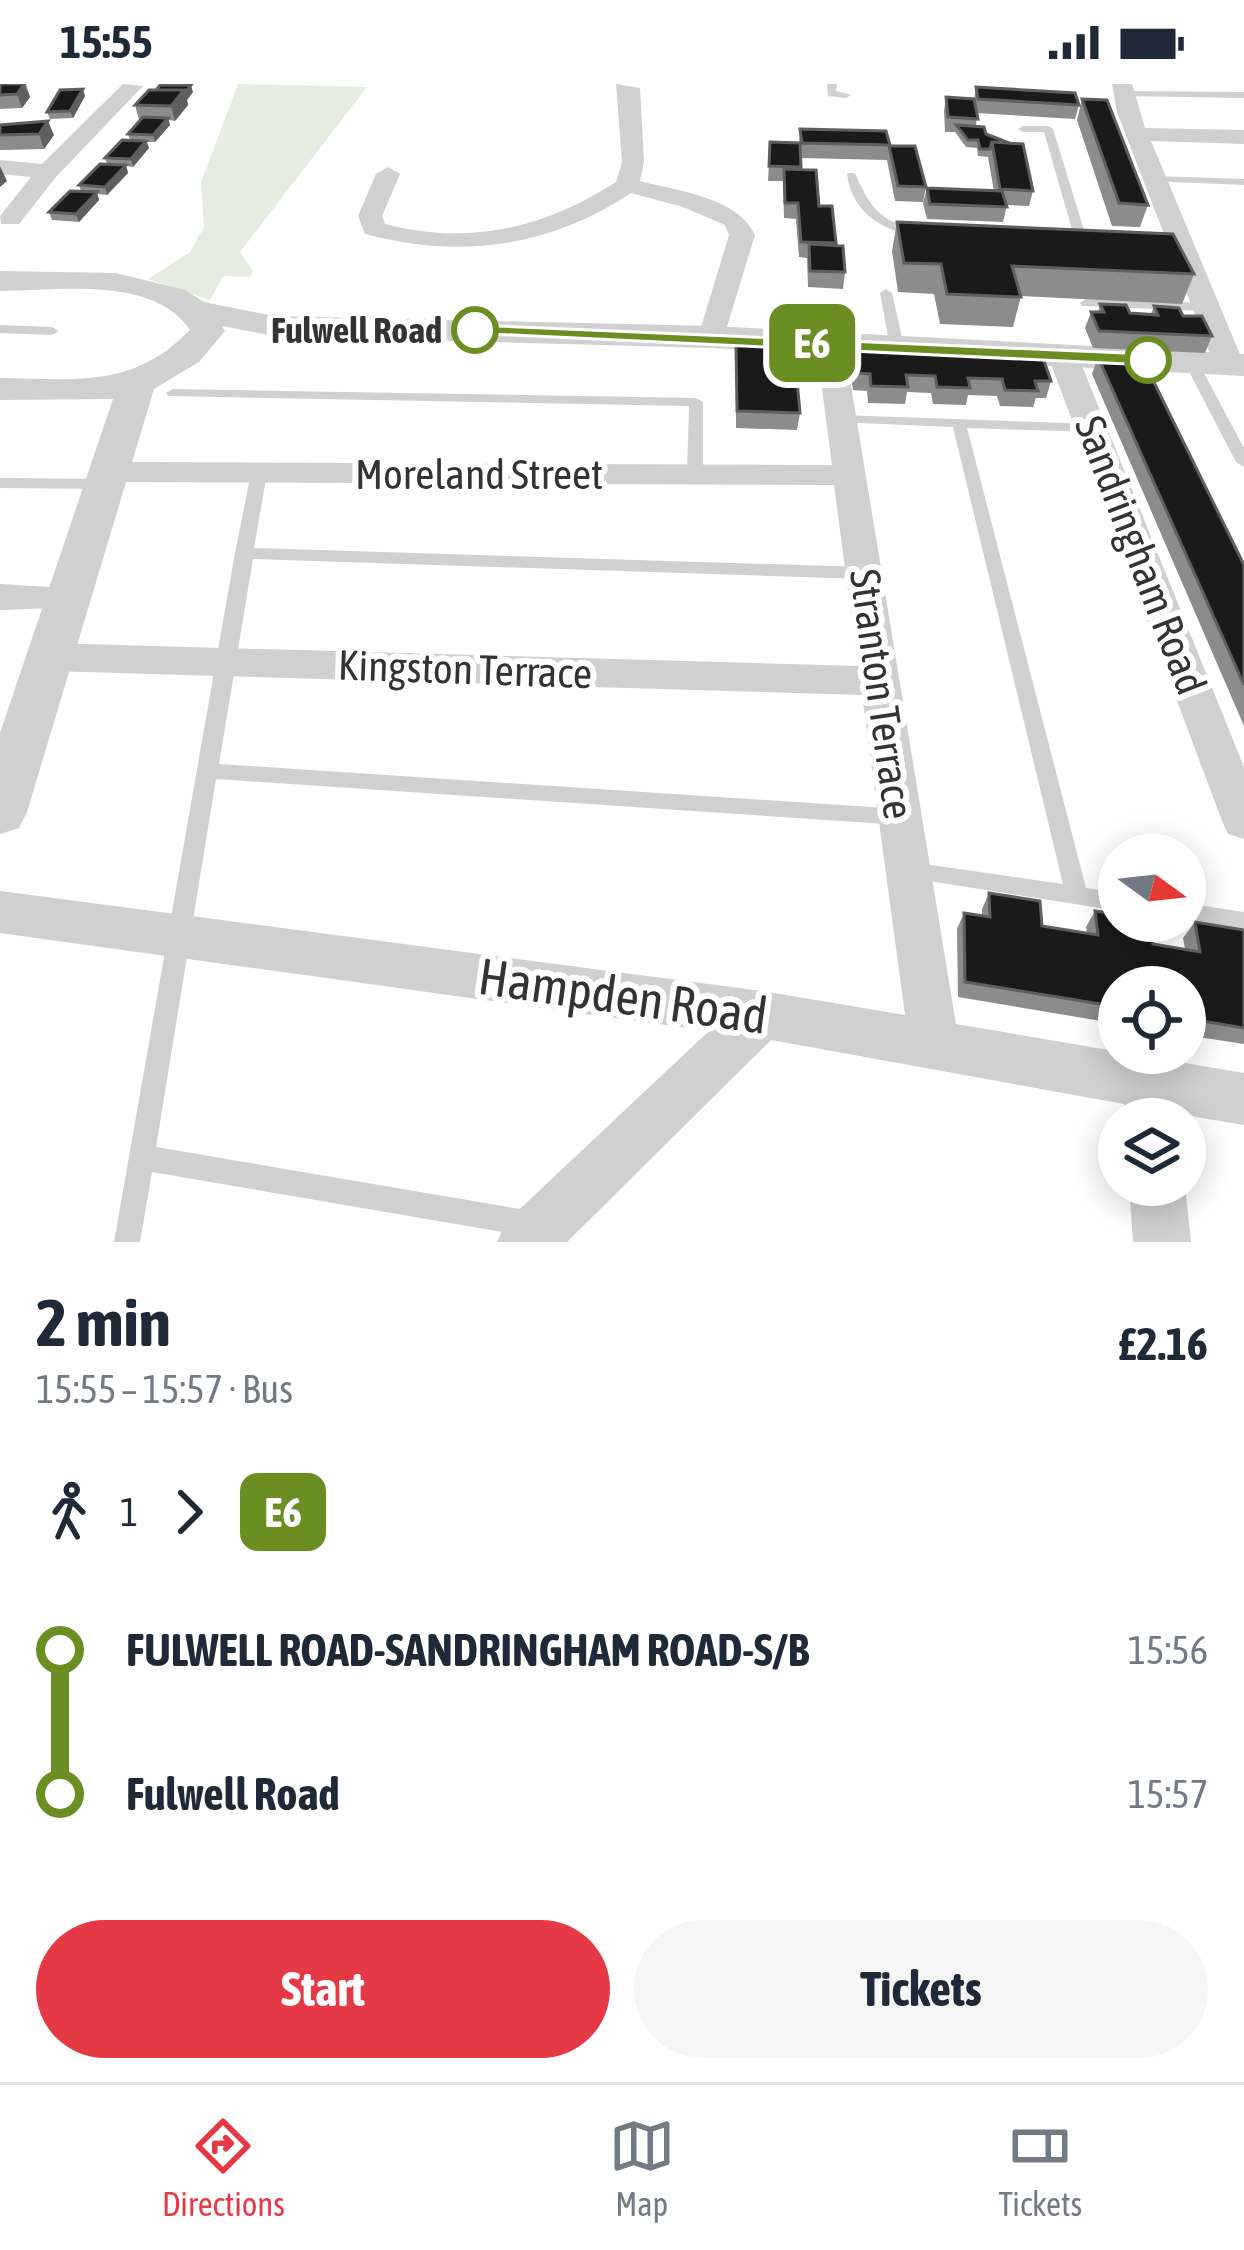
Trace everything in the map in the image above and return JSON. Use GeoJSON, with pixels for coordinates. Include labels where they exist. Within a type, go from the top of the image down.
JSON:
{"type":"FeatureCollection","features":[{"type":"Feature","properties":{"kind":"street"},"geometry":{"type":"LineString","coordinates":[[93,89],[149,84]]}},
{"type":"Feature","properties":{"kind":"street"},"geometry":{"type":"LineString","coordinates":[[388,174],[370,216],[374,229],[401,238],[516,239],[563,224],[627,185],[633,162],[630,88],[626,84]]}},
{"type":"Feature","properties":{"kind":"street"},"geometry":{"type":"LineString","coordinates":[[10,219],[48,172],[133,86]]}},
{"type":"Feature","properties":{"kind":"street"},"geometry":{"type":"LineString","coordinates":[[1123,89],[1170,244],[1236,365]]}},
{"type":"Feature","properties":{"kind":"street"},"geometry":{"type":"LineString","coordinates":[[1137,134],[1244,136]]}},
{"type":"Feature","properties":{"kind":"street"},"geometry":{"type":"LineString","coordinates":[[0,167],[48,172]]}},
{"type":"Feature","properties":{"kind":"street"},"geometry":{"type":"LineString","coordinates":[[627,185],[692,202],[736,221],[742,236],[712,337]]}},
{"type":"Feature","properties":{"kind":"street"},"geometry":{"type":"LineString","coordinates":[[0,281],[163,290],[201,312],[274,326],[712,337],[1236,365]]}},
{"type":"Feature","properties":{"kind":"street"},"geometry":{"type":"LineString","coordinates":[[0,812],[25,708],[49,657],[107,478],[155,388],[208,331],[201,312]]}},
{"type":"Feature","properties":{"kind":"street"},"geometry":{"type":"LineString","coordinates":[[190,354],[274,326]]}},
{"type":"Feature","properties":{"kind":"street","name":"Stranton Terrace"},"geometry":{"type":"LineString","coordinates":[[830,344],[934,1044]]}},
{"type":"Feature","properties":{"kind":"street","name":"Sandringham Road"},"geometry":{"type":"LineString","coordinates":[[1064,356],[1244,821]]}},
{"type":"Feature","properties":{"kind":"street"},"geometry":{"type":"LineString","coordinates":[[0,389],[155,388]]}},
{"type":"Feature","properties":{"kind":"street","name":"Moreland Street"},"geometry":{"type":"LineString","coordinates":[[107,478],[259,473],[849,475]]}},
{"type":"Feature","properties":{"kind":"street"},"geometry":{"type":"LineString","coordinates":[[0,597],[68,598]]}},
{"type":"Feature","properties":{"kind":"street","name":"Kingston Terrace"},"geometry":{"type":"LineString","coordinates":[[49,657],[880,681]]}},
{"type":"Feature","properties":{"kind":"street","name":"Hampden Road"},"geometry":{"type":"LineString","coordinates":[[0,912],[762,1015],[934,1044],[1143,1098]]}},
{"type":"Feature","properties":{"kind":"street"},"geometry":{"type":"LineString","coordinates":[[535,1234],[762,1015]]}},
{"type":"Feature","properties":{"kind":"street","name":"Hampden Road"},"geometry":{"type":"LineString","coordinates":[[1206,1099],[1244,1099]]}},
{"type":"Feature","properties":{"kind":"street"},"geometry":{"type":"LineString","coordinates":[[1159,1206],[1162,1242]]}},
{"type":"Feature","properties":{"kind":"lane"},"geometry":{"type":"LineString","coordinates":[[832,84],[831,94],[846,95]]}},
{"type":"Feature","properties":{"kind":"lane"},"geometry":{"type":"LineString","coordinates":[[1123,89],[1244,95]]}},
{"type":"Feature","properties":{"kind":"lane"},"geometry":{"type":"LineString","coordinates":[[1023,128],[1048,129],[1081,240]]}},
{"type":"Feature","properties":{"kind":"lane"},"geometry":{"type":"LineString","coordinates":[[851,175],[858,199],[870,215],[888,227],[940,237]]}},
{"type":"Feature","properties":{"kind":"lane"},"geometry":{"type":"LineString","coordinates":[[1154,179],[1244,182]]}},
{"type":"Feature","properties":{"kind":"lane"},"geometry":{"type":"LineString","coordinates":[[1058,239],[1101,241]]}},
{"type":"Feature","properties":{"kind":"lane"},"geometry":{"type":"LineString","coordinates":[[886,293],[897,347]]}},
{"type":"Feature","properties":{"kind":"lane"},"geometry":{"type":"LineString","coordinates":[[1086,303],[1205,308]]}},
{"type":"Feature","properties":{"kind":"lane"},"geometry":{"type":"LineString","coordinates":[[0,329],[52,331]]}},
{"type":"Feature","properties":{"kind":"lane"},"geometry":{"type":"LineString","coordinates":[[1191,362],[1244,462]]}},
{"type":"Feature","properties":{"kind":"lane"},"geometry":{"type":"LineString","coordinates":[[155,388],[696,402],[694,475]]}},
{"type":"Feature","properties":{"kind":"lane"},"geometry":{"type":"LineString","coordinates":[[841,419],[1092,428]]}},
{"type":"Feature","properties":{"kind":"lane"},"geometry":{"type":"LineString","coordinates":[[958,423],[1077,896]]}},
{"type":"Feature","properties":{"kind":"lane"},"geometry":{"type":"LineString","coordinates":[[127,1242],[259,473]]}},
{"type":"Feature","properties":{"kind":"lane"},"geometry":{"type":"LineString","coordinates":[[0,483],[107,478]]}},
{"type":"Feature","properties":{"kind":"lane"},"geometry":{"type":"LineString","coordinates":[[244,553],[864,573]]}},
{"type":"Feature","properties":{"kind":"lane"},"geometry":{"type":"LineString","coordinates":[[206,772],[901,817]]}},
{"type":"Feature","properties":{"kind":"lane"},"geometry":{"type":"LineString","coordinates":[[908,871],[1098,899]]}},
{"type":"Feature","properties":{"kind":"lane"},"geometry":{"type":"LineString","coordinates":[[1206,916],[1244,922]]}},
{"type":"Feature","properties":{"kind":"lane"},"geometry":{"type":"LineString","coordinates":[[141,1157],[535,1234]]}},
{"type":"Feature","properties":{"kind":"shaded area"},"geometry":{"type":"Polygon","coordinates":[[[238,84],[367,87],[240,252],[253,271],[250,277],[223,276],[210,300],[148,279],[190,252],[204,227],[201,182],[238,84]]]}},
{"type":"Feature","properties":{"kind":"building"},"geometry":{"type":"Polygon","coordinates":[[[0,84],[24,84],[17,94],[0,95],[0,84]]]}},
{"type":"Feature","properties":{"kind":"building"},"geometry":{"type":"Polygon","coordinates":[[[160,85],[191,85],[185,93],[156,90],[160,85]]]}},
{"type":"Feature","properties":{"kind":"building"},"geometry":{"type":"Polygon","coordinates":[[[976,87],[1075,93],[1079,105],[978,99],[976,87]]]}},
{"type":"Feature","properties":{"kind":"building"},"geometry":{"type":"Polygon","coordinates":[[[83,89],[70,111],[47,112],[60,90],[83,89]]]}},
{"type":"Feature","properties":{"kind":"building"},"geometry":{"type":"Polygon","coordinates":[[[149,90],[184,90],[171,106],[135,105],[149,90]]]}},
{"type":"Feature","properties":{"kind":"building"},"geometry":{"type":"Polygon","coordinates":[[[946,97],[974,99],[978,119],[948,117],[946,97]]]}},
{"type":"Feature","properties":{"kind":"building"},"geometry":{"type":"Polygon","coordinates":[[[1082,99],[1107,100],[1148,205],[1119,203],[1082,99]]]}},
{"type":"Feature","properties":{"kind":"building"},"geometry":{"type":"Polygon","coordinates":[[[143,117],[168,118],[153,135],[128,134],[143,117]]]}},
{"type":"Feature","properties":{"kind":"building"},"geometry":{"type":"Polygon","coordinates":[[[48,121],[39,134],[0,135],[0,125],[48,121]]]}},
{"type":"Feature","properties":{"kind":"building"},"geometry":{"type":"Polygon","coordinates":[[[956,125],[984,127],[986,134],[1009,143],[992,142],[990,149],[980,149],[978,140],[968,140],[956,125]]]}},
{"type":"Feature","properties":{"kind":"building"},"geometry":{"type":"Polygon","coordinates":[[[800,129],[886,131],[890,145],[802,143],[800,129]]]}},
{"type":"Feature","properties":{"kind":"building"},"geometry":{"type":"Polygon","coordinates":[[[122,140],[146,141],[131,159],[105,158],[122,140]]]}},
{"type":"Feature","properties":{"kind":"building"},"geometry":{"type":"Polygon","coordinates":[[[770,142],[800,143],[801,167],[769,166],[770,142]]]}},
{"type":"Feature","properties":{"kind":"building"},"geometry":{"type":"Polygon","coordinates":[[[992,142],[1023,144],[1033,191],[1000,189],[992,142]]]}},
{"type":"Feature","properties":{"kind":"building"},"geometry":{"type":"Polygon","coordinates":[[[889,146],[915,146],[926,187],[898,186],[889,146]]]}},
{"type":"Feature","properties":{"kind":"building"},"geometry":{"type":"Polygon","coordinates":[[[100,164],[126,165],[105,187],[79,185],[100,164]]]}},
{"type":"Feature","properties":{"kind":"building"},"geometry":{"type":"Polygon","coordinates":[[[784,169],[816,170],[819,206],[832,206],[836,243],[801,242],[798,203],[785,203],[784,169]]]}},
{"type":"Feature","properties":{"kind":"building"},"geometry":{"type":"Polygon","coordinates":[[[927,188],[1002,191],[1007,207],[930,204],[927,188]]]}},
{"type":"Feature","properties":{"kind":"building"},"geometry":{"type":"Polygon","coordinates":[[[70,191],[97,192],[76,214],[49,212],[70,191]]]}},
{"type":"Feature","properties":{"kind":"building"},"geometry":{"type":"Polygon","coordinates":[[[897,222],[1173,234],[1194,274],[1012,266],[1021,297],[947,294],[941,264],[904,263],[897,222]]]}},
{"type":"Feature","properties":{"kind":"building"},"geometry":{"type":"Polygon","coordinates":[[[809,244],[843,246],[845,272],[810,271],[809,244]]]}},
{"type":"Feature","properties":{"kind":"building"},"geometry":{"type":"Polygon","coordinates":[[[1100,304],[1126,305],[1130,313],[1158,315],[1154,306],[1179,308],[1183,316],[1202,316],[1212,336],[1099,331],[1091,312],[1104,312],[1100,304]]]}},
{"type":"Feature","properties":{"kind":"building"},"geometry":{"type":"Polygon","coordinates":[[[736,345],[794,347],[800,413],[737,411],[736,345]]]}},
{"type":"Feature","properties":{"kind":"building"},"geometry":{"type":"Polygon","coordinates":[[[852,348],[1042,355],[1051,381],[1035,381],[1038,391],[1005,390],[1002,379],[968,378],[970,388],[937,387],[935,376],[906,375],[908,387],[871,386],[870,374],[856,373],[852,348]]]}},
{"type":"Feature","properties":{"kind":"building"},"geometry":{"type":"Polygon","coordinates":[[[1098,357],[1142,358],[1244,565],[1244,685],[1098,357]]]}},
{"type":"Feature","properties":{"kind":"building"},"geometry":{"type":"Polygon","coordinates":[[[989,893],[1040,901],[1042,926],[1098,935],[1098,942],[1153,942],[1200,952],[1198,942],[1206,942],[1206,924],[1244,930],[1244,1028],[1206,1022],[1206,966],[1098,966],[1098,1004],[965,982],[964,913],[990,917],[989,893]]]}},
{"type":"Feature","properties":{"kind":"bus line","name":"E6"},"geometry":{"type":"LineString","coordinates":[[475,330],[1148,360]]}},
{"type":"Feature","properties":{"kind":"place","name":"Fulwell Road"},"geometry":{"type":"Point","coordinates":[475,330]}}]}
